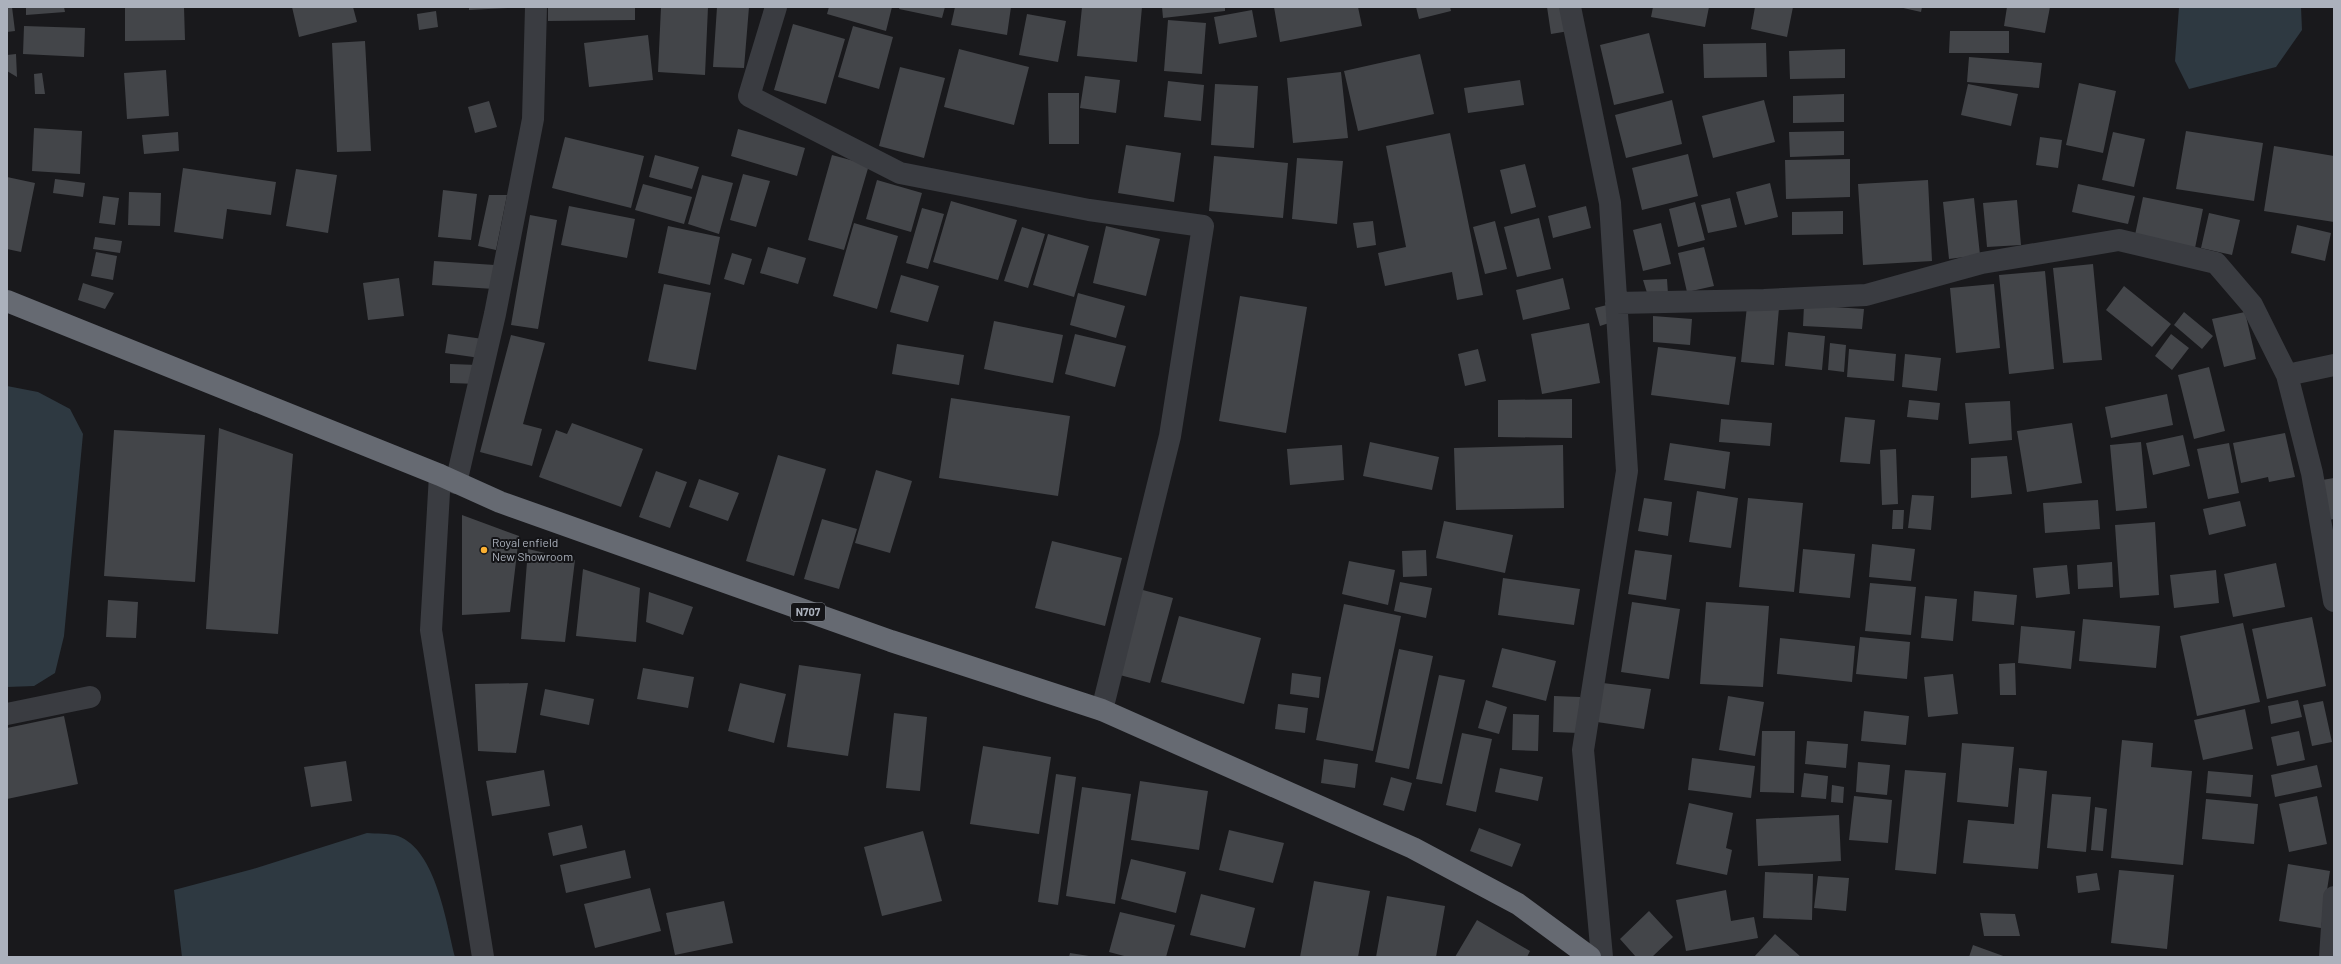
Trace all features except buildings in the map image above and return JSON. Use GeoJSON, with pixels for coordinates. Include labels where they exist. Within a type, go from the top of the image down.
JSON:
{"type":"FeatureCollection","features":[{"type":"Feature","properties":{"kind":"highway","name":"N707"},"geometry":{"type":"LineString","coordinates":[[7,301],[448,479],[500,502],[876,636],[1102,710],[1413,848],[1518,904],[1590,957]]}},
{"type":"Feature","properties":{"kind":"street"},"geometry":{"type":"LineString","coordinates":[[483,957],[431,630],[448,479],[495,314],[533,119],[536,7]]}},
{"type":"Feature","properties":{"kind":"street"},"geometry":{"type":"LineString","coordinates":[[776,7],[749,96],[770,107],[900,173],[1089,210],[1203,226],[1170,436],[1102,710]]}},
{"type":"Feature","properties":{"kind":"street"},"geometry":{"type":"LineString","coordinates":[[1570,7],[1610,203],[1627,471],[1583,750],[1602,957]]}},
{"type":"Feature","properties":{"kind":"street"},"geometry":{"type":"LineString","coordinates":[[1616,303],[1764,300],[1866,295],[1982,263],[2119,240],[2216,263],[2252,305],[2287,375],[2312,473],[2334,601]]}},
{"type":"Feature","properties":{"kind":"street"},"geometry":{"type":"LineString","coordinates":[[2287,375],[2334,365]]}},
{"type":"Feature","properties":{"kind":"street"},"geometry":{"type":"LineString","coordinates":[[7,714],[90,697]]}},
{"type":"Feature","properties":{"kind":"street"},"geometry":{"type":"LineString","coordinates":[[2330,957],[2334,897]]}},
{"type":"Feature","properties":{"kind":"shaded area"},"geometry":{"type":"Polygon","coordinates":[[[2179,7],[2301,7],[2302,30],[2276,67],[2189,89],[2175,61],[2179,7]]]}},
{"type":"Feature","properties":{"kind":"shaded area"},"geometry":{"type":"Polygon","coordinates":[[[7,386],[38,392],[70,409],[83,434],[64,636],[55,673],[34,686],[7,687],[7,386]]]}},
{"type":"Feature","properties":{"kind":"shaded area"},"geometry":{"type":"Polygon","coordinates":[[[367,833],[398,836],[411,844],[422,856],[430,871],[443,907],[455,957],[182,957],[174,890],[253,869],[367,833]]]}},
{"type":"Feature","properties":{"kind":"place","name":"Royal enfield New Showroom"},"geometry":{"type":"Point","coordinates":[484,550]}}]}
